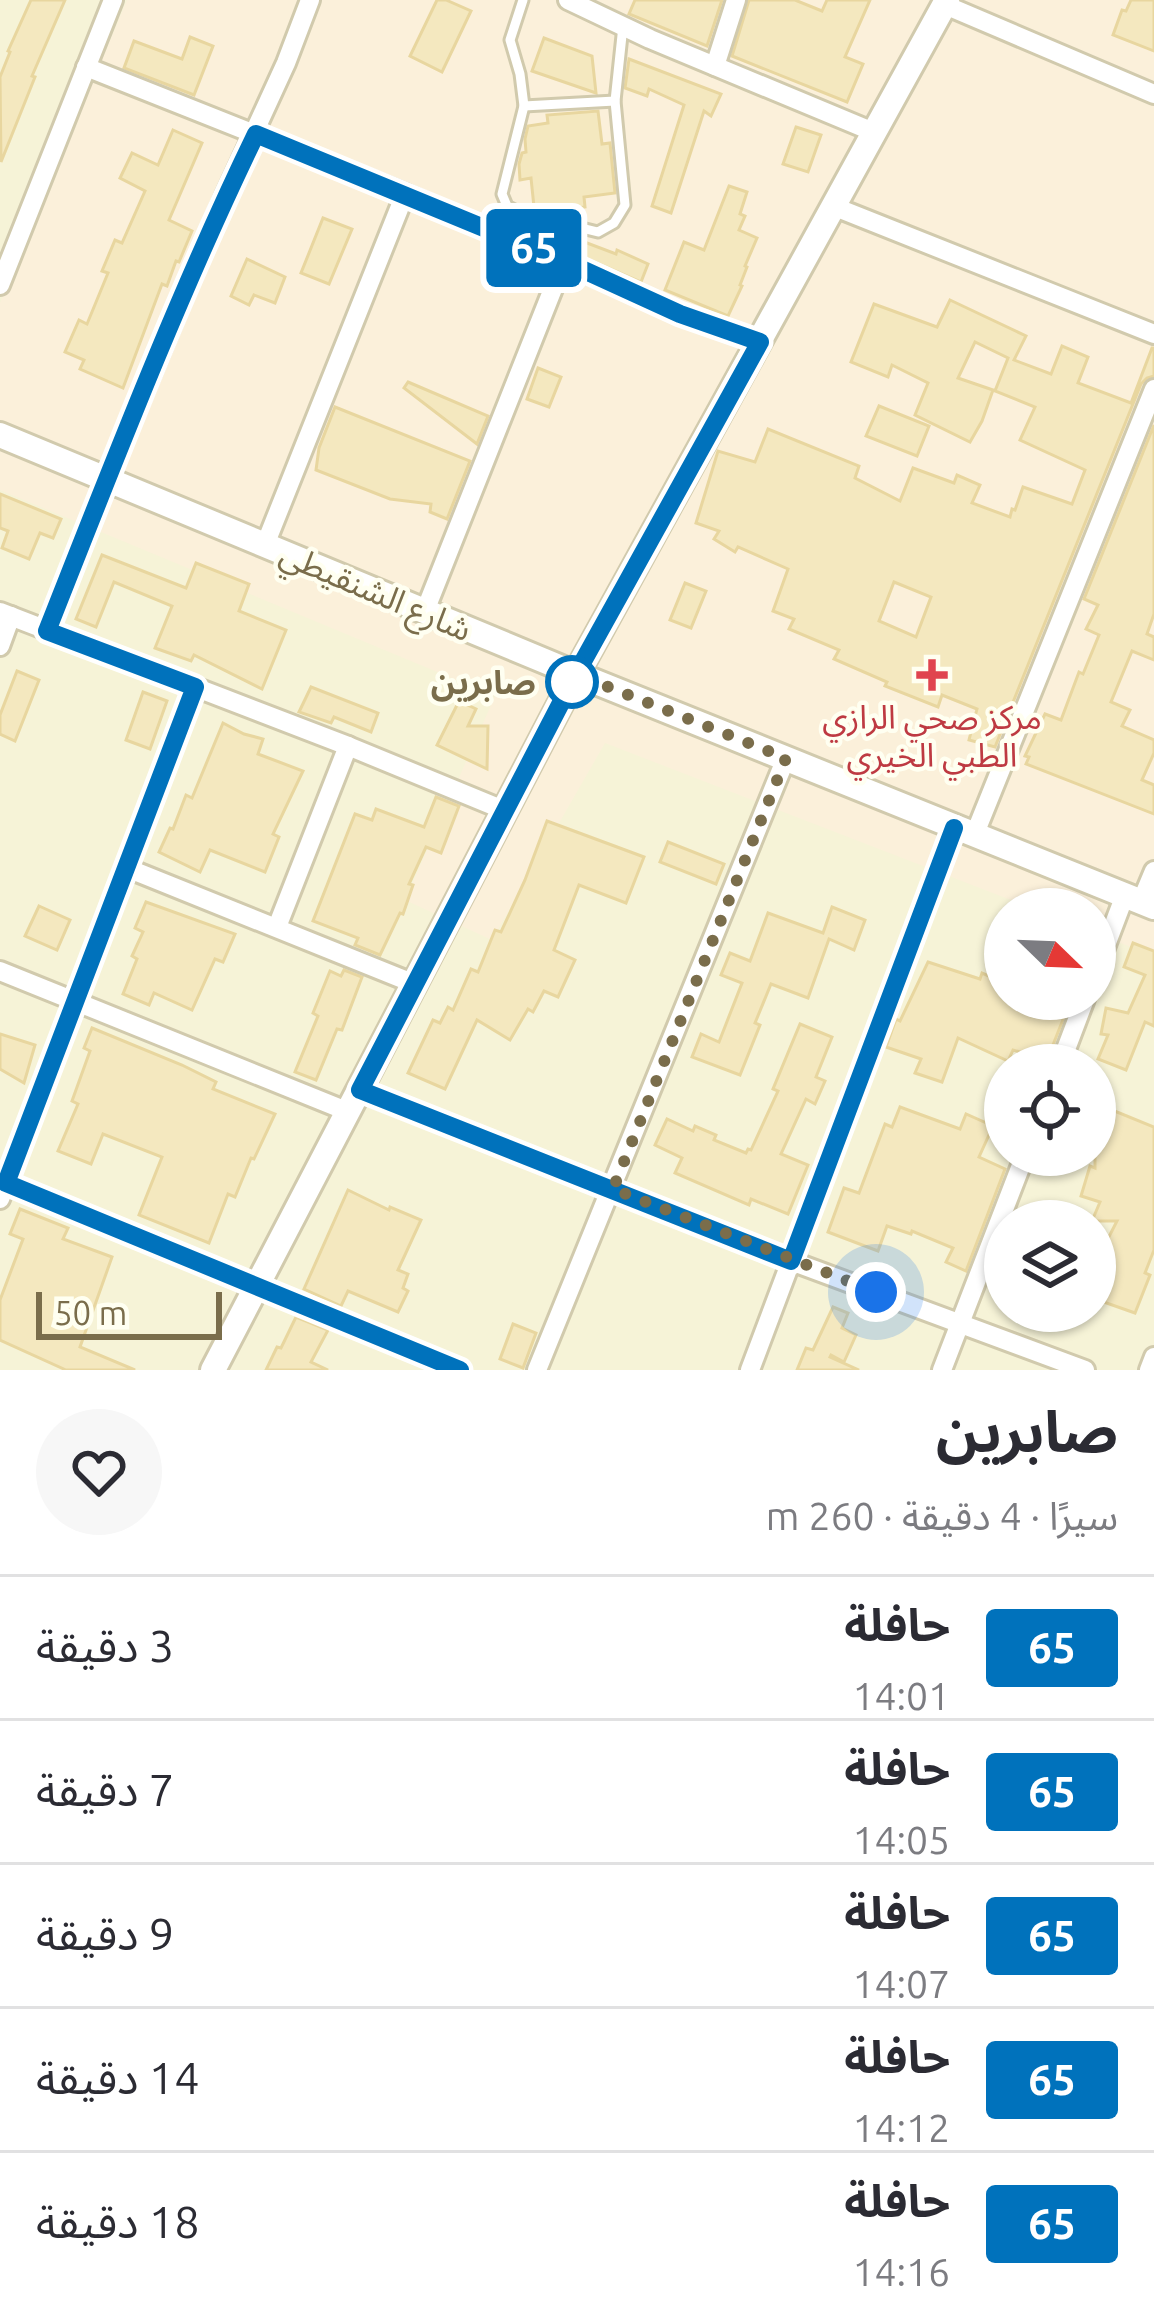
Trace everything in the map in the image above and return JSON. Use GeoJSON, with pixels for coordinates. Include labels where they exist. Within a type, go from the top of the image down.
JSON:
{"type":"FeatureCollection","features":[{"type":"Feature","properties":{"kind":"street"},"geometry":{"type":"LineString","coordinates":[[0,285],[113,0]]}},
{"type":"Feature","properties":{"kind":"street"},"geometry":{"type":"LineString","coordinates":[[47,631],[310,0]]}},
{"type":"Feature","properties":{"kind":"street"},"geometry":{"type":"LineString","coordinates":[[568,0],[876,133]]}},
{"type":"Feature","properties":{"kind":"street"},"geometry":{"type":"LineString","coordinates":[[715,66],[736,0]]}},
{"type":"Feature","properties":{"kind":"street"},"geometry":{"type":"LineString","coordinates":[[213,1370],[576,674],[946,3],[1154,94]]}},
{"type":"Feature","properties":{"kind":"street"},"geometry":{"type":"LineString","coordinates":[[86,67],[405,194],[667,308],[760,342]]}},
{"type":"Feature","properties":{"kind":"street"},"geometry":{"type":"LineString","coordinates":[[265,545],[405,194]]}},
{"type":"Feature","properties":{"kind":"street"},"geometry":{"type":"LineString","coordinates":[[835,207],[1154,334]]}},
{"type":"Feature","properties":{"kind":"street"},"geometry":{"type":"LineString","coordinates":[[425,611],[564,261]]}},
{"type":"Feature","properties":{"kind":"street"},"geometry":{"type":"LineString","coordinates":[[750,1370],[964,832],[1154,389]]}},
{"type":"Feature","properties":{"kind":"street","name":"شارع الشنقيطي"},"geometry":{"type":"LineString","coordinates":[[0,435],[1140,902]]}},
{"type":"Feature","properties":{"kind":"street"},"geometry":{"type":"LineString","coordinates":[[0,646],[6,614],[506,811]]}},
{"type":"Feature","properties":{"kind":"street"},"geometry":{"type":"LineString","coordinates":[[195,687],[3,1191],[259,1286],[460,1370]]}},
{"type":"Feature","properties":{"kind":"street"},"geometry":{"type":"LineString","coordinates":[[277,927],[348,746]]}},
{"type":"Feature","properties":{"kind":"street"},"geometry":{"type":"LineString","coordinates":[[537,1370],[786,758]]}},
{"type":"Feature","properties":{"kind":"street"},"geometry":{"type":"LineString","coordinates":[[127,868],[415,984]]}},
{"type":"Feature","properties":{"kind":"street"},"geometry":{"type":"LineString","coordinates":[[1116,940],[1154,872]]}},
{"type":"Feature","properties":{"kind":"street"},"geometry":{"type":"LineString","coordinates":[[0,971],[613,1189],[1085,1370]]}},
{"type":"Feature","properties":{"kind":"street"},"geometry":{"type":"LineString","coordinates":[[942,1370],[1017,1176]]}},
{"type":"Feature","properties":{"kind":"street"},"geometry":{"type":"LineString","coordinates":[[1149,1370],[1154,1357]]}},
{"type":"Feature","properties":{"kind":"lane"},"geometry":{"type":"LineString","coordinates":[[523,0],[510,40],[524,106],[502,194],[507,206],[520,213],[598,232],[614,224],[626,205],[615,101],[623,26]]}},
{"type":"Feature","properties":{"kind":"lane"},"geometry":{"type":"LineString","coordinates":[[524,106],[615,101]]}},
{"type":"Feature","properties":{"kind":"shaded area"},"geometry":{"type":"Polygon","coordinates":[[[0,0],[1154,0],[1154,1370],[0,1370],[0,0]]]}},
{"type":"Feature","properties":{"kind":"shaded area"},"geometry":{"type":"Polygon","coordinates":[[[127,0],[1154,0],[1154,956],[1116,941],[1116,888],[984,890],[605,743],[492,940],[405,900],[495,696],[0,490],[0,303],[127,0]]]}},
{"type":"Feature","properties":{"kind":"building"},"geometry":{"type":"Polygon","coordinates":[[[31,0],[65,0],[1,162],[0,77],[31,0]]]}},
{"type":"Feature","properties":{"kind":"building"},"geometry":{"type":"Polygon","coordinates":[[[437,0],[471,11],[442,72],[410,56],[437,0]]]}},
{"type":"Feature","properties":{"kind":"building"},"geometry":{"type":"Polygon","coordinates":[[[635,0],[722,0],[707,46],[629,14],[635,0]]]}},
{"type":"Feature","properties":{"kind":"building"},"geometry":{"type":"Polygon","coordinates":[[[749,0],[795,0],[822,11],[827,0],[870,0],[845,57],[863,64],[847,102],[732,56],[749,0]]]}},
{"type":"Feature","properties":{"kind":"building"},"geometry":{"type":"Polygon","coordinates":[[[1131,0],[1154,0],[1154,51],[1113,35],[1131,0]]]}},
{"type":"Feature","properties":{"kind":"building"},"geometry":{"type":"Polygon","coordinates":[[[190,37],[213,46],[194,95],[124,68],[134,41],[182,59],[190,37]]]}},
{"type":"Feature","properties":{"kind":"building"},"geometry":{"type":"Polygon","coordinates":[[[544,38],[592,56],[596,93],[532,71],[544,38]]]}},
{"type":"Feature","properties":{"kind":"building"},"geometry":{"type":"Polygon","coordinates":[[[629,59],[721,94],[711,116],[704,111],[671,213],[652,206],[684,105],[649,89],[647,96],[625,88],[629,59]]]}},
{"type":"Feature","properties":{"kind":"building"},"geometry":{"type":"Polygon","coordinates":[[[598,111],[602,144],[610,143],[615,193],[584,197],[585,207],[551,211],[534,207],[531,178],[520,180],[528,126],[548,123],[547,115],[598,111]]]}},
{"type":"Feature","properties":{"kind":"building"},"geometry":{"type":"Polygon","coordinates":[[[796,127],[821,135],[808,172],[783,164],[796,127]]]}},
{"type":"Feature","properties":{"kind":"building"},"geometry":{"type":"Polygon","coordinates":[[[173,130],[202,143],[169,220],[192,231],[167,286],[162,284],[123,388],[80,369],[84,360],[65,352],[79,320],[87,324],[108,273],[102,271],[115,240],[122,243],[145,191],[120,178],[132,153],[158,165],[173,130]]]}},
{"type":"Feature","properties":{"kind":"building"},"geometry":{"type":"Polygon","coordinates":[[[729,186],[747,192],[739,230],[757,238],[728,316],[665,290],[684,242],[704,250],[729,186]]]}},
{"type":"Feature","properties":{"kind":"building"},"geometry":{"type":"Polygon","coordinates":[[[323,218],[352,229],[329,284],[301,273],[323,218]]]}},
{"type":"Feature","properties":{"kind":"building"},"geometry":{"type":"Polygon","coordinates":[[[534,226],[648,264],[641,282],[531,234],[534,226]]]}},
{"type":"Feature","properties":{"kind":"building"},"geometry":{"type":"Polygon","coordinates":[[[247,259],[285,277],[275,303],[254,295],[249,305],[231,296],[247,259]]]}},
{"type":"Feature","properties":{"kind":"building"},"geometry":{"type":"Polygon","coordinates":[[[950,300],[1026,336],[1014,360],[1051,374],[1062,346],[1088,357],[1078,383],[1131,403],[1154,348],[1154,376],[1141,384],[995,747],[969,740],[977,709],[942,695],[938,707],[885,686],[887,682],[834,659],[839,650],[789,629],[794,619],[773,611],[788,569],[738,547],[735,552],[714,539],[719,531],[696,523],[718,451],[755,462],[768,429],[859,466],[855,478],[900,501],[913,468],[954,483],[957,475],[980,485],[972,503],[1010,517],[1023,487],[1072,504],[1085,470],[1020,440],[1035,407],[995,391],[1008,358],[975,342],[958,378],[993,390],[970,442],[915,415],[928,383],[892,365],[888,377],[851,362],[874,304],[937,327],[950,300]],[[894,582],[879,621],[916,637],[931,597],[894,582]]]}},
{"type":"Feature","properties":{"kind":"building"},"geometry":{"type":"Polygon","coordinates":[[[538,368],[561,377],[549,407],[527,399],[538,368]]]}},
{"type":"Feature","properties":{"kind":"building"},"geometry":{"type":"Polygon","coordinates":[[[408,382],[488,416],[477,444],[404,388],[408,382]]]}},
{"type":"Feature","properties":{"kind":"building"},"geometry":{"type":"Polygon","coordinates":[[[879,406],[929,426],[917,456],[866,436],[879,406]]]}},
{"type":"Feature","properties":{"kind":"building"},"geometry":{"type":"Polygon","coordinates":[[[335,407],[470,461],[447,519],[430,512],[431,504],[390,499],[316,470],[335,407]]]}},
{"type":"Feature","properties":{"kind":"building"},"geometry":{"type":"Polygon","coordinates":[[[1154,425],[1154,614],[1147,634],[1154,637],[1154,660],[1132,651],[1111,702],[1130,710],[1122,726],[1154,740],[1154,753],[1142,780],[1154,785],[1154,814],[1026,764],[1029,757],[1025,756],[1045,714],[1061,720],[1099,635],[1086,629],[1098,605],[1084,599],[1154,425]]]}},
{"type":"Feature","properties":{"kind":"building"},"geometry":{"type":"Polygon","coordinates":[[[0,494],[61,519],[53,538],[40,533],[29,559],[2,548],[8,531],[0,528],[0,494]]]}},
{"type":"Feature","properties":{"kind":"building"},"geometry":{"type":"Polygon","coordinates":[[[102,555],[186,588],[196,563],[249,584],[239,611],[286,630],[262,689],[194,655],[191,661],[155,648],[172,606],[114,582],[96,627],[76,619],[102,555]]]}},
{"type":"Feature","properties":{"kind":"building"},"geometry":{"type":"Polygon","coordinates":[[[685,583],[706,591],[691,628],[670,620],[685,583]]]}},
{"type":"Feature","properties":{"kind":"building"},"geometry":{"type":"Polygon","coordinates":[[[17,671],[39,680],[15,741],[0,734],[0,715],[17,671]]]}},
{"type":"Feature","properties":{"kind":"building"},"geometry":{"type":"Polygon","coordinates":[[[311,687],[378,713],[371,732],[334,717],[331,723],[299,712],[311,687]]]}},
{"type":"Feature","properties":{"kind":"building"},"geometry":{"type":"Polygon","coordinates":[[[143,692],[167,701],[150,749],[126,740],[143,692]]]}},
{"type":"Feature","properties":{"kind":"building"},"geometry":{"type":"Polygon","coordinates":[[[459,701],[476,709],[468,726],[488,726],[487,769],[437,745],[459,701]]]}},
{"type":"Feature","properties":{"kind":"building"},"geometry":{"type":"Polygon","coordinates":[[[223,723],[263,739],[258,754],[303,771],[273,834],[279,837],[265,872],[210,850],[200,872],[159,852],[186,795],[192,798],[223,723]]]}},
{"type":"Feature","properties":{"kind":"building"},"geometry":{"type":"Polygon","coordinates":[[[436,797],[459,806],[441,853],[426,847],[409,884],[413,885],[403,914],[380,955],[355,945],[358,938],[313,921],[355,814],[372,820],[376,809],[424,827],[436,797]]]}},
{"type":"Feature","properties":{"kind":"building"},"geometry":{"type":"Polygon","coordinates":[[[547,821],[644,857],[626,903],[579,885],[554,950],[575,960],[558,997],[544,991],[510,1040],[477,1020],[445,1089],[408,1073],[433,1020],[440,1023],[448,1007],[453,1010],[471,969],[478,972],[495,930],[501,932],[547,821]]]}},
{"type":"Feature","properties":{"kind":"building"},"geometry":{"type":"Polygon","coordinates":[[[668,842],[724,864],[716,884],[660,862],[668,842]]]}},
{"type":"Feature","properties":{"kind":"building"},"geometry":{"type":"Polygon","coordinates":[[[146,902],[235,934],[223,962],[215,959],[192,1010],[154,993],[149,1005],[123,994],[137,959],[132,956],[143,932],[135,928],[146,902]]]}},
{"type":"Feature","properties":{"kind":"building"},"geometry":{"type":"Polygon","coordinates":[[[39,906],[70,920],[57,950],[25,936],[39,906]]]}},
{"type":"Feature","properties":{"kind":"building"},"geometry":{"type":"Polygon","coordinates":[[[832,907],[865,920],[854,950],[829,939],[808,998],[771,984],[740,1075],[692,1057],[701,1034],[719,1042],[742,983],[721,975],[730,953],[750,961],[768,913],[823,933],[832,907]]]}},
{"type":"Feature","properties":{"kind":"building"},"geometry":{"type":"Polygon","coordinates":[[[1133,943],[1154,951],[1154,1026],[1145,1022],[1126,1070],[1116,1066],[1116,1044],[1104,1044],[1108,1035],[1101,1034],[1104,1020],[1116,1020],[1116,1010],[1128,1013],[1145,975],[1124,967],[1133,943]]]}},
{"type":"Feature","properties":{"kind":"building"},"geometry":{"type":"Polygon","coordinates":[[[928,962],[980,979],[984,974],[984,1020],[1063,1020],[1053,1044],[984,1044],[984,1050],[958,1038],[942,1082],[915,1073],[921,1059],[886,1047],[896,1019],[900,1021],[928,962]]]}},
{"type":"Feature","properties":{"kind":"building"},"geometry":{"type":"Polygon","coordinates":[[[344,970],[362,977],[316,1080],[295,1072],[330,971],[341,976],[344,970]]]}},
{"type":"Feature","properties":{"kind":"building"},"geometry":{"type":"Polygon","coordinates":[[[800,1024],[832,1037],[816,1077],[825,1081],[815,1104],[806,1099],[781,1154],[808,1165],[788,1214],[751,1199],[749,1205],[675,1173],[682,1158],[655,1145],[667,1119],[716,1135],[714,1140],[746,1153],[751,1150],[778,1091],[773,1089],[800,1024]]]}},
{"type":"Feature","properties":{"kind":"building"},"geometry":{"type":"Polygon","coordinates":[[[92,1028],[182,1065],[216,1082],[213,1089],[275,1114],[235,1197],[228,1194],[209,1243],[139,1215],[162,1157],[103,1134],[91,1164],[58,1151],[78,1104],[72,1101],[90,1051],[84,1048],[92,1028]]]}},
{"type":"Feature","properties":{"kind":"building"},"geometry":{"type":"Polygon","coordinates":[[[0,1034],[35,1045],[24,1083],[0,1069],[0,1034]]]}},
{"type":"Feature","properties":{"kind":"building"},"geometry":{"type":"Polygon","coordinates":[[[900,1107],[960,1129],[966,1114],[984,1122],[979,1157],[984,1159],[984,1176],[1002,1176],[993,1200],[984,1200],[984,1224],[966,1271],[946,1262],[953,1248],[912,1231],[887,1226],[878,1251],[828,1232],[844,1188],[859,1193],[885,1124],[892,1127],[900,1107]]]}},
{"type":"Feature","properties":{"kind":"building"},"geometry":{"type":"Polygon","coordinates":[[[1116,1112],[1154,1127],[1154,1250],[1135,1313],[1116,1306],[1116,1200],[1081,1196],[1087,1176],[1116,1176],[1116,1112]]]}},
{"type":"Feature","properties":{"kind":"building"},"geometry":{"type":"Polygon","coordinates":[[[348,1190],[421,1220],[398,1270],[408,1274],[403,1288],[408,1291],[398,1312],[348,1291],[341,1306],[304,1289],[348,1190]]]}},
{"type":"Feature","properties":{"kind":"building"},"geometry":{"type":"Polygon","coordinates":[[[20,1209],[68,1228],[63,1239],[112,1257],[80,1347],[135,1370],[66,1370],[0,1340],[0,1300],[23,1239],[10,1234],[20,1209]]]}},
{"type":"Feature","properties":{"kind":"building"},"geometry":{"type":"Polygon","coordinates":[[[833,1307],[848,1313],[842,1328],[856,1335],[844,1362],[830,1357],[859,1370],[797,1370],[806,1348],[813,1350],[833,1307]]]}},
{"type":"Feature","properties":{"kind":"building"},"geometry":{"type":"Polygon","coordinates":[[[296,1317],[328,1330],[311,1362],[328,1370],[266,1370],[296,1317]]]}},
{"type":"Feature","properties":{"kind":"building"},"geometry":{"type":"Polygon","coordinates":[[[513,1324],[536,1333],[523,1368],[500,1359],[513,1324]]]}},
{"type":"Feature","properties":{"kind":"bus line","name":"65"},"geometry":{"type":"LineString","coordinates":[[460,1370],[6,1183],[195,687],[47,631],[225,196],[256,134],[680,314],[760,342],[576,674],[360,1090],[791,1261],[954,828]]}},
{"type":"Feature","properties":{"kind":"place","name":"مركز صحي الرازي الطبي الخيري"},"geometry":{"type":"Point","coordinates":[932,675]}},
{"type":"Feature","properties":{"kind":"place","name":"صابرين"},"geometry":{"type":"Point","coordinates":[572,682]}},
{"type":"Feature","properties":{"kind":"route"},"geometry":{"type":"LineString","coordinates":[[572,682],[576,674],[786,758],[613,1189],[876,1292]]}}]}
